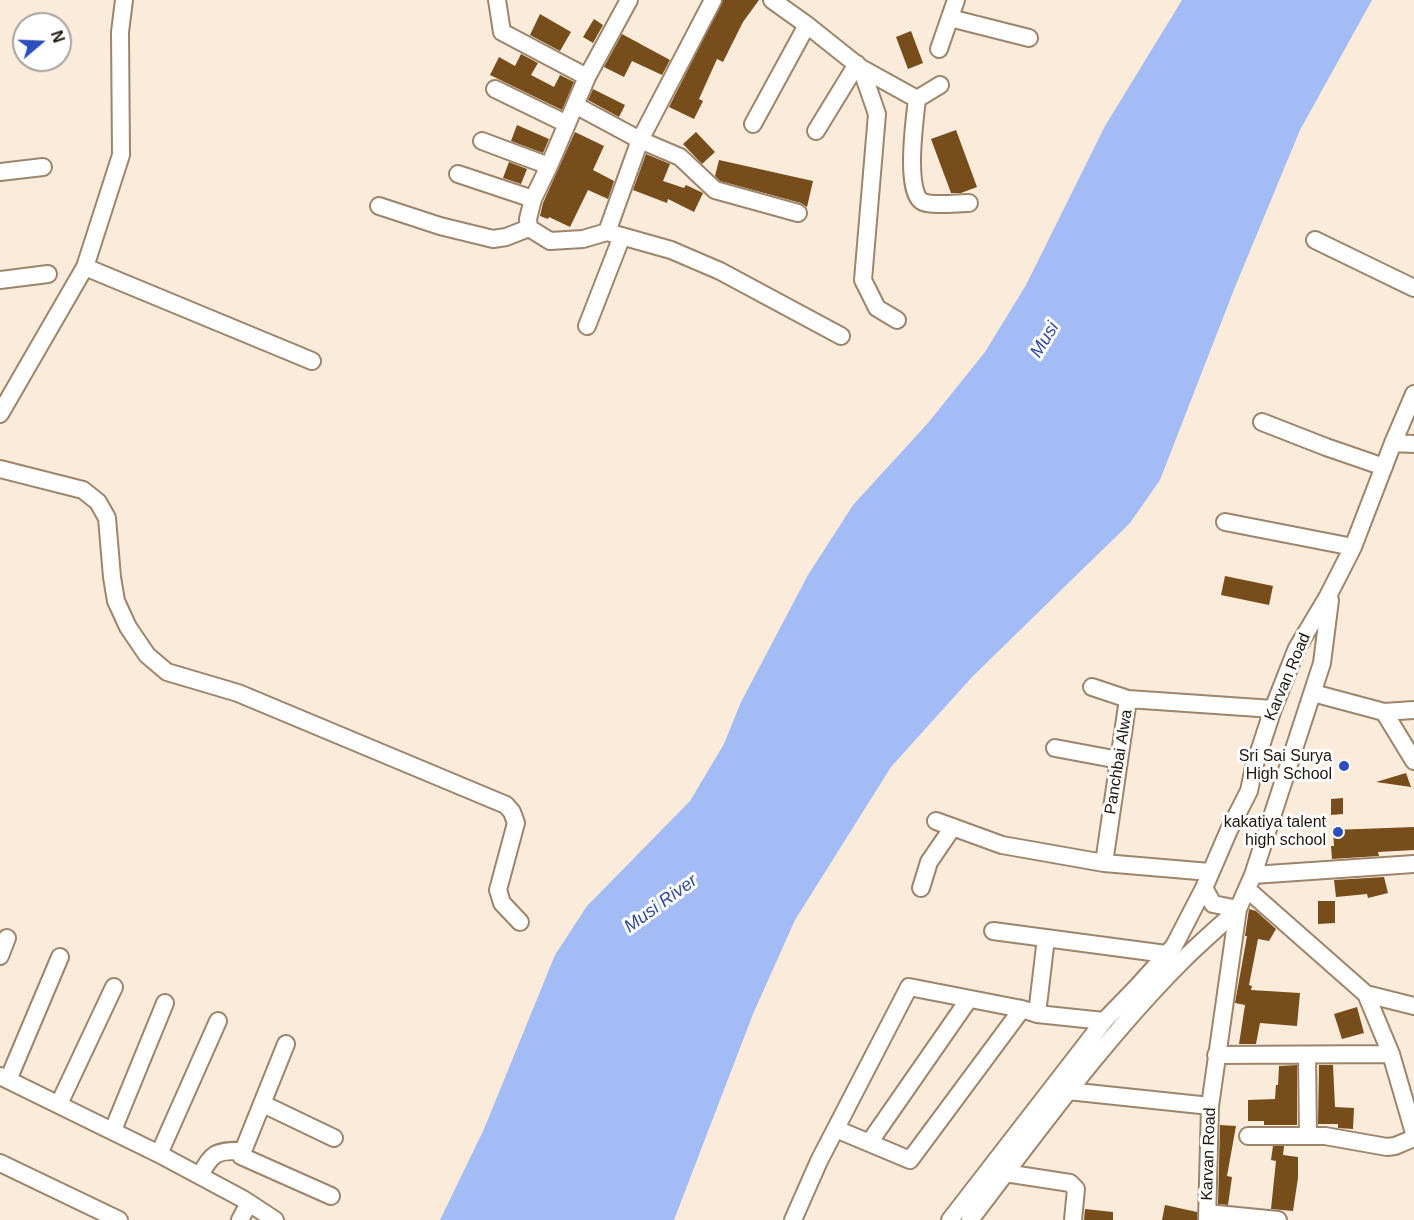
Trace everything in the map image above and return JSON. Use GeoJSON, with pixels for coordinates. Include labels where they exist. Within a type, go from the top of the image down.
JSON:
{"type":"FeatureCollection","features":[{"type":"Feature","properties":{"kind":"street"},"geometry":{"type":"LineString","coordinates":[[0,414],[85,267],[121,155],[120,32],[124,0]]}},
{"type":"Feature","properties":{"kind":"street"},"geometry":{"type":"LineString","coordinates":[[496,0],[502,32],[587,77]]}},
{"type":"Feature","properties":{"kind":"street"},"geometry":{"type":"LineString","coordinates":[[529,228],[528,219],[533,199],[587,77],[629,0]]}},
{"type":"Feature","properties":{"kind":"street"},"geometry":{"type":"LineString","coordinates":[[587,326],[640,141],[713,0]]}},
{"type":"Feature","properties":{"kind":"street"},"geometry":{"type":"LineString","coordinates":[[772,0],[859,66],[917,99]]}},
{"type":"Feature","properties":{"kind":"street"},"geometry":{"type":"LineString","coordinates":[[939,49],[956,0]]}},
{"type":"Feature","properties":{"kind":"street"},"geometry":{"type":"LineString","coordinates":[[950,18],[1029,38]]}},
{"type":"Feature","properties":{"kind":"street"},"geometry":{"type":"LineString","coordinates":[[753,124],[807,25]]}},
{"type":"Feature","properties":{"kind":"street"},"geometry":{"type":"LineString","coordinates":[[816,131],[859,66]]}},
{"type":"Feature","properties":{"kind":"street"},"geometry":{"type":"LineString","coordinates":[[859,66],[877,114],[863,280],[877,308],[897,320]]}},
{"type":"Feature","properties":{"kind":"street"},"geometry":{"type":"LineString","coordinates":[[917,99],[940,85]]}},
{"type":"Feature","properties":{"kind":"street"},"geometry":{"type":"LineString","coordinates":[[495,89],[567,124]]}},
{"type":"Feature","properties":{"kind":"street"},"geometry":{"type":"LineString","coordinates":[[917,99],[912,147],[914,186],[917,198],[924,203],[969,203]]}},
{"type":"Feature","properties":{"kind":"street"},"geometry":{"type":"LineString","coordinates":[[575,105],[640,141],[680,157],[715,190],[798,213]]}},
{"type":"Feature","properties":{"kind":"street"},"geometry":{"type":"LineString","coordinates":[[482,141],[549,166]]}},
{"type":"Feature","properties":{"kind":"street"},"geometry":{"type":"LineString","coordinates":[[0,172],[43,167]]}},
{"type":"Feature","properties":{"kind":"street"},"geometry":{"type":"LineString","coordinates":[[458,174],[533,199]]}},
{"type":"Feature","properties":{"kind":"street"},"geometry":{"type":"LineString","coordinates":[[379,206],[440,226],[493,239],[506,237],[529,228]]}},
{"type":"Feature","properties":{"kind":"street"},"geometry":{"type":"LineString","coordinates":[[529,228],[550,241],[615,234],[671,250],[720,272],[841,336]]}},
{"type":"Feature","properties":{"kind":"street"},"geometry":{"type":"LineString","coordinates":[[1315,240],[1414,288]]}},
{"type":"Feature","properties":{"kind":"street"},"geometry":{"type":"LineString","coordinates":[[85,267],[312,361]]}},
{"type":"Feature","properties":{"kind":"street"},"geometry":{"type":"LineString","coordinates":[[0,280],[48,274]]}},
{"type":"Feature","properties":{"kind":"street","name":"Karvan Road"},"geometry":{"type":"LineString","coordinates":[[950,1220],[1104,1021],[1173,945],[1204,888],[1249,791],[1254,767],[1273,709],[1297,648],[1328,596],[1353,547],[1414,394]]}},
{"type":"Feature","properties":{"kind":"street"},"geometry":{"type":"LineString","coordinates":[[1262,422],[1384,467]]}},
{"type":"Feature","properties":{"kind":"street"},"geometry":{"type":"LineString","coordinates":[[1393,442],[1414,444]]}},
{"type":"Feature","properties":{"kind":"street"},"geometry":{"type":"LineString","coordinates":[[0,469],[83,490],[98,502],[106,518],[111,577],[116,601],[128,627],[147,655],[167,672],[238,693],[506,805],[512,812],[516,823],[498,890],[502,903],[520,922]]}},
{"type":"Feature","properties":{"kind":"street"},"geometry":{"type":"LineString","coordinates":[[1225,522],[1353,547]]}},
{"type":"Feature","properties":{"kind":"street","name":"Karvan Road"},"geometry":{"type":"LineString","coordinates":[[1207,1216],[1210,1106],[1238,909],[1250,882],[1322,663],[1330,599],[1328,596]]}},
{"type":"Feature","properties":{"kind":"street"},"geometry":{"type":"LineString","coordinates":[[1092,687],[1128,699]]}},
{"type":"Feature","properties":{"kind":"street"},"geometry":{"type":"LineString","coordinates":[[1313,693],[1384,712],[1414,710]]}},
{"type":"Feature","properties":{"kind":"street","name":"Panchbai Alwa"},"geometry":{"type":"LineString","coordinates":[[1104,863],[1128,699],[1273,709]]}},
{"type":"Feature","properties":{"kind":"street"},"geometry":{"type":"LineString","coordinates":[[1384,712],[1414,761]]}},
{"type":"Feature","properties":{"kind":"street"},"geometry":{"type":"LineString","coordinates":[[1055,748],[1119,760]]}},
{"type":"Feature","properties":{"kind":"street"},"geometry":{"type":"LineString","coordinates":[[936,821],[1002,845],[1104,863],[1210,872]]}},
{"type":"Feature","properties":{"kind":"street"},"geometry":{"type":"LineString","coordinates":[[921,888],[929,862],[952,827]]}},
{"type":"Feature","properties":{"kind":"street"},"geometry":{"type":"LineString","coordinates":[[1250,882],[1414,864]]}},
{"type":"Feature","properties":{"kind":"street"},"geometry":{"type":"LineString","coordinates":[[1250,882],[1366,994],[1391,1054],[1414,1133]]}},
{"type":"Feature","properties":{"kind":"street"},"geometry":{"type":"LineString","coordinates":[[1204,888],[1213,904],[1238,909]]}},
{"type":"Feature","properties":{"kind":"street"},"geometry":{"type":"LineString","coordinates":[[970,1220],[1068,1091],[1124,1024],[1184,959],[1238,909]]}},
{"type":"Feature","properties":{"kind":"street"},"geometry":{"type":"LineString","coordinates":[[993,931],[1166,954]]}},
{"type":"Feature","properties":{"kind":"street"},"geometry":{"type":"LineString","coordinates":[[0,956],[7,938]]}},
{"type":"Feature","properties":{"kind":"street"},"geometry":{"type":"LineString","coordinates":[[836,1129],[910,1160],[1029,1011],[1046,938]]}},
{"type":"Feature","properties":{"kind":"street"},"geometry":{"type":"LineString","coordinates":[[60,957],[4,1078],[159,1154],[249,1203],[275,1220]]}},
{"type":"Feature","properties":{"kind":"street"},"geometry":{"type":"LineString","coordinates":[[60,1104],[114,987]]}},
{"type":"Feature","properties":{"kind":"street"},"geometry":{"type":"LineString","coordinates":[[793,1220],[819,1161],[909,987],[1029,1011],[1104,1021]]}},
{"type":"Feature","properties":{"kind":"street"},"geometry":{"type":"LineString","coordinates":[[1366,994],[1414,1006]]}},
{"type":"Feature","properties":{"kind":"street"},"geometry":{"type":"LineString","coordinates":[[869,1143],[969,999]]}},
{"type":"Feature","properties":{"kind":"street"},"geometry":{"type":"LineString","coordinates":[[113,1130],[165,1003]]}},
{"type":"Feature","properties":{"kind":"street"},"geometry":{"type":"LineString","coordinates":[[159,1154],[218,1022]]}},
{"type":"Feature","properties":{"kind":"street"},"geometry":{"type":"LineString","coordinates":[[286,1044],[241,1156],[332,1196]]}},
{"type":"Feature","properties":{"kind":"street"},"geometry":{"type":"LineString","coordinates":[[1216,1055],[1391,1054]]}},
{"type":"Feature","properties":{"kind":"street"},"geometry":{"type":"LineString","coordinates":[[1307,1055],[1308,1136]]}},
{"type":"Feature","properties":{"kind":"street"},"geometry":{"type":"LineString","coordinates":[[1068,1091],[1210,1106]]}},
{"type":"Feature","properties":{"kind":"street"},"geometry":{"type":"LineString","coordinates":[[263,1104],[334,1138]]}},
{"type":"Feature","properties":{"kind":"street"},"geometry":{"type":"LineString","coordinates":[[1248,1136],[1325,1136],[1387,1147],[1414,1138]]}},
{"type":"Feature","properties":{"kind":"street"},"geometry":{"type":"LineString","coordinates":[[200,1176],[207,1160],[220,1151],[242,1151]]}},
{"type":"Feature","properties":{"kind":"street"},"geometry":{"type":"LineString","coordinates":[[0,1163],[119,1220]]}},
{"type":"Feature","properties":{"kind":"street"},"geometry":{"type":"LineString","coordinates":[[1005,1173],[1070,1183],[1076,1189],[1073,1220]]}},
{"type":"Feature","properties":{"kind":"street"},"geometry":{"type":"LineString","coordinates":[[240,1220],[249,1203]]}},
{"type":"Feature","properties":{"kind":"street"},"geometry":{"type":"LineString","coordinates":[[1207,1216],[1278,1220]]}},
{"type":"Feature","properties":{"kind":"water"},"geometry":{"type":"Polygon","coordinates":[[[1182,0],[1372,0],[1300,130],[1235,287],[1160,480],[1130,523],[973,676],[891,767],[795,920],[753,1014],[674,1220],[440,1220],[484,1129],[555,955],[587,906],[690,801],[724,744],[741,702],[808,575],[853,505],[928,423],[985,352],[1026,285],[1105,126],[1182,0]]]}},
{"type":"Feature","properties":{"kind":"building"},"geometry":{"type":"Polygon","coordinates":[[[723,0],[759,0],[743,22],[723,62],[717,59],[699,99],[703,101],[694,119],[669,107],[723,0]]]}},
{"type":"Feature","properties":{"kind":"building"},"geometry":{"type":"Polygon","coordinates":[[[540,14],[571,32],[560,51],[530,35],[540,14]]]}},
{"type":"Feature","properties":{"kind":"building"},"geometry":{"type":"Polygon","coordinates":[[[594,19],[603,25],[593,43],[583,37],[594,19]]]}},
{"type":"Feature","properties":{"kind":"building"},"geometry":{"type":"Polygon","coordinates":[[[911,31],[923,63],[908,69],[896,37],[911,31]]]}},
{"type":"Feature","properties":{"kind":"building"},"geometry":{"type":"Polygon","coordinates":[[[622,34],[670,60],[662,75],[632,61],[624,77],[604,67],[622,34]]]}},
{"type":"Feature","properties":{"kind":"building"},"geometry":{"type":"Polygon","coordinates":[[[521,54],[538,63],[531,75],[554,87],[560,75],[574,82],[562,110],[490,75],[499,57],[515,66],[521,54]]]}},
{"type":"Feature","properties":{"kind":"building"},"geometry":{"type":"Polygon","coordinates":[[[593,89],[625,105],[619,117],[588,100],[593,89]]]}},
{"type":"Feature","properties":{"kind":"building"},"geometry":{"type":"Polygon","coordinates":[[[517,125],[549,139],[543,153],[511,141],[517,125]]]}},
{"type":"Feature","properties":{"kind":"building"},"geometry":{"type":"Polygon","coordinates":[[[956,130],[977,187],[961,193],[951,193],[931,139],[956,130]]]}},
{"type":"Feature","properties":{"kind":"building"},"geometry":{"type":"Polygon","coordinates":[[[575,132],[604,146],[593,170],[614,181],[608,199],[588,190],[570,227],[549,217],[548,219],[540,216],[543,203],[575,132]]]}},
{"type":"Feature","properties":{"kind":"building"},"geometry":{"type":"Polygon","coordinates":[[[696,132],[715,152],[702,164],[683,144],[696,132]]]}},
{"type":"Feature","properties":{"kind":"building"},"geometry":{"type":"Polygon","coordinates":[[[646,154],[670,164],[663,181],[684,188],[686,185],[703,193],[694,212],[668,199],[667,203],[633,190],[646,154]]]}},
{"type":"Feature","properties":{"kind":"building"},"geometry":{"type":"Polygon","coordinates":[[[719,160],[813,181],[807,207],[801,203],[720,181],[715,176],[719,160]]]}},
{"type":"Feature","properties":{"kind":"building"},"geometry":{"type":"Polygon","coordinates":[[[509,162],[527,169],[521,184],[503,178],[509,162]]]}},
{"type":"Feature","properties":{"kind":"building"},"geometry":{"type":"Polygon","coordinates":[[[1225,576],[1273,586],[1269,605],[1221,595],[1225,576]]]}},
{"type":"Feature","properties":{"kind":"building"},"geometry":{"type":"Polygon","coordinates":[[[1406,773],[1411,787],[1376,782],[1406,773]]]}},
{"type":"Feature","properties":{"kind":"building"},"geometry":{"type":"Polygon","coordinates":[[[1343,798],[1343,814],[1331,815],[1331,799],[1343,798]]]}},
{"type":"Feature","properties":{"kind":"building"},"geometry":{"type":"Polygon","coordinates":[[[1414,827],[1414,850],[1378,852],[1379,856],[1332,859],[1333,830],[1414,827]]]}},
{"type":"Feature","properties":{"kind":"building"},"geometry":{"type":"Polygon","coordinates":[[[1384,877],[1388,893],[1368,898],[1367,894],[1336,897],[1334,880],[1384,877]]]}},
{"type":"Feature","properties":{"kind":"building"},"geometry":{"type":"Polygon","coordinates":[[[1318,901],[1335,901],[1335,923],[1318,924],[1318,901]]]}},
{"type":"Feature","properties":{"kind":"building"},"geometry":{"type":"Polygon","coordinates":[[[1249,909],[1256,911],[1276,929],[1269,941],[1258,939],[1249,985],[1252,986],[1251,990],[1300,993],[1297,1026],[1260,1023],[1256,1044],[1239,1044],[1245,1005],[1235,1003],[1247,936],[1245,936],[1249,909]]]}},
{"type":"Feature","properties":{"kind":"building"},"geometry":{"type":"Polygon","coordinates":[[[1357,1007],[1364,1033],[1342,1039],[1334,1014],[1357,1007]]]}},
{"type":"Feature","properties":{"kind":"building"},"geometry":{"type":"Polygon","coordinates":[[[1297,1065],[1297,1125],[1264,1125],[1264,1121],[1248,1121],[1248,1100],[1275,1099],[1279,1066],[1297,1065]]]}},
{"type":"Feature","properties":{"kind":"building"},"geometry":{"type":"Polygon","coordinates":[[[1319,1065],[1333,1065],[1335,1107],[1354,1108],[1353,1129],[1338,1128],[1338,1124],[1318,1124],[1319,1065]]]}},
{"type":"Feature","properties":{"kind":"building"},"geometry":{"type":"Polygon","coordinates":[[[1220,1125],[1236,1126],[1227,1176],[1232,1177],[1228,1205],[1218,1204],[1220,1125]]]}},
{"type":"Feature","properties":{"kind":"building"},"geometry":{"type":"Polygon","coordinates":[[[1273,1146],[1284,1146],[1283,1155],[1298,1157],[1298,1178],[1293,1211],[1271,1209],[1276,1161],[1271,1160],[1273,1146]]]}},
{"type":"Feature","properties":{"kind":"building"},"geometry":{"type":"Polygon","coordinates":[[[1165,1205],[1197,1212],[1197,1220],[1162,1220],[1165,1205]]]}},
{"type":"Feature","properties":{"kind":"building"},"geometry":{"type":"Polygon","coordinates":[[[1085,1209],[1113,1212],[1113,1220],[1084,1220],[1085,1209]]]}},
{"type":"Feature","properties":{"kind":"place","name":"Sri Sai Surya High School"},"geometry":{"type":"Point","coordinates":[1344,766]}},
{"type":"Feature","properties":{"kind":"place","name":"kakatiya talent high school"},"geometry":{"type":"Point","coordinates":[1338,832]}},
{"type":"Feature","properties":{"kind":"water label","name":"Musi"},"geometry":{"type":"Point","coordinates":[1045,340]}},
{"type":"Feature","properties":{"kind":"water label","name":"Musi River"},"geometry":{"type":"Point","coordinates":[661,904]}}]}
